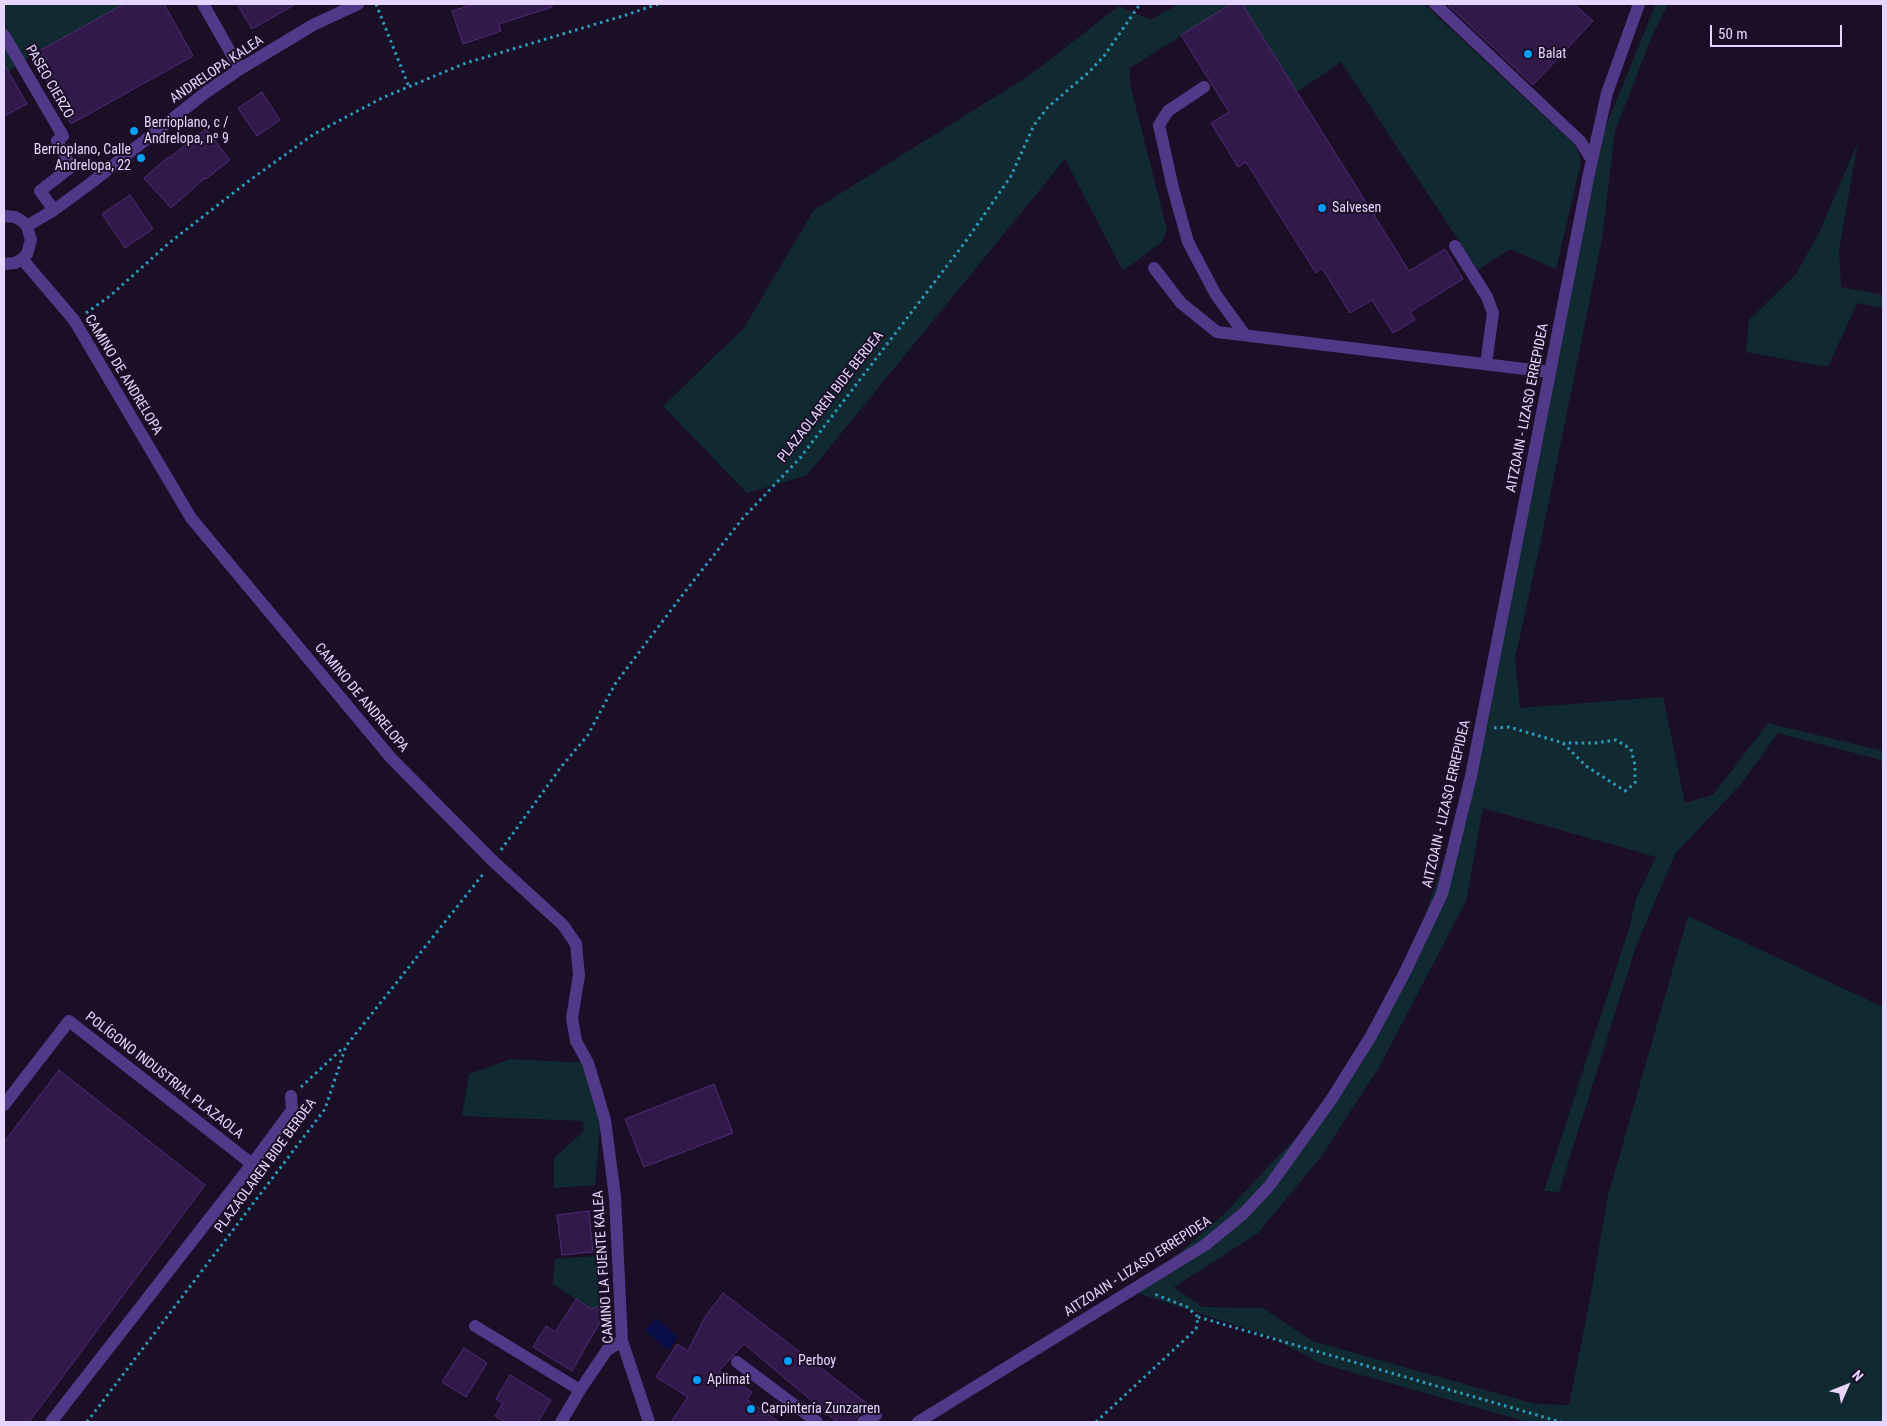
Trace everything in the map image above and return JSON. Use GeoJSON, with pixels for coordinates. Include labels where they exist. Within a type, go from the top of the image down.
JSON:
{"type":"FeatureCollection","features":[{"type":"Feature","properties":{"kind":"street"},"geometry":{"type":"LineString","coordinates":[[203,4],[240,69]]}},
{"type":"Feature","properties":{"kind":"street","name":"ANDRELOPA KALEA"},"geometry":{"type":"LineString","coordinates":[[27,226],[54,210],[205,93],[240,69],[314,26],[358,4]]}},
{"type":"Feature","properties":{"kind":"street"},"geometry":{"type":"LineString","coordinates":[[1435,4],[1580,141],[1592,160]]}},
{"type":"Feature","properties":{"kind":"street","name":"AITZOAIN - LIZASO ERREPIDEA"},"geometry":{"type":"LineString","coordinates":[[918,1422],[1205,1245],[1244,1214],[1270,1185],[1332,1100],[1366,1044],[1405,972],[1442,894],[1471,776],[1592,160],[1607,93],[1639,4]]}},
{"type":"Feature","properties":{"kind":"street","name":"PASEO CIERZO"},"geometry":{"type":"LineString","coordinates":[[4,35],[63,136],[57,141],[71,167],[40,191],[54,210]]}},
{"type":"Feature","properties":{"kind":"street"},"geometry":{"type":"LineString","coordinates":[[1204,87],[1168,111],[1159,125],[1173,188],[1188,242],[1216,295],[1245,335]]}},
{"type":"Feature","properties":{"kind":"street"},"geometry":{"type":"LineString","coordinates":[[4,216],[16,217],[27,226],[32,240],[27,254],[22,259],[15,263],[4,264]]}},
{"type":"Feature","properties":{"kind":"street"},"geometry":{"type":"LineString","coordinates":[[1455,246],[1487,298],[1493,314],[1486,364]]}},
{"type":"Feature","properties":{"kind":"street","name":"CAMINO DE ANDRELOPA"},"geometry":{"type":"LineString","coordinates":[[22,259],[74,320],[191,518],[391,758],[493,860],[563,925],[576,944],[579,975],[572,1018],[576,1040],[588,1063],[602,1104],[611,1167]]}},
{"type":"Feature","properties":{"kind":"street"},"geometry":{"type":"LineString","coordinates":[[1154,268],[1181,303],[1217,332],[1550,372]]}},
{"type":"Feature","properties":{"kind":"street","name":"POLÍGONO INDUSTRIAL PLAZAOLA"},"geometry":{"type":"LineString","coordinates":[[4,1105],[69,1021],[252,1164]]}},
{"type":"Feature","properties":{"kind":"street"},"geometry":{"type":"LineString","coordinates":[[51,1422],[286,1121],[292,1110],[291,1096]]}},
{"type":"Feature","properties":{"kind":"street","name":"CAMINO LA FUENTE KALEA"},"geometry":{"type":"LineString","coordinates":[[611,1167],[615,1198],[622,1341],[649,1422]]}},
{"type":"Feature","properties":{"kind":"street"},"geometry":{"type":"LineString","coordinates":[[475,1326],[580,1390]]}},
{"type":"Feature","properties":{"kind":"street"},"geometry":{"type":"LineString","coordinates":[[561,1422],[607,1350],[622,1341]]}},
{"type":"Feature","properties":{"kind":"street"},"geometry":{"type":"LineString","coordinates":[[737,1362],[817,1422]]}},
{"type":"Feature","properties":{"kind":"street"},"geometry":{"type":"LineString","coordinates":[[864,1422],[876,1415]]}},
{"type":"Feature","properties":{"kind":"path"},"geometry":{"type":"LineString","coordinates":[[376,4],[409,87]]}},
{"type":"Feature","properties":{"kind":"path"},"geometry":{"type":"LineString","coordinates":[[74,320],[110,296],[169,243],[250,180],[314,134],[382,98],[466,63],[658,4]]}},
{"type":"Feature","properties":{"kind":"path","name":"PLAZAOLAREN BIDE BERDEA"},"geometry":{"type":"LineString","coordinates":[[500,851],[561,767],[588,735],[615,684],[684,593],[743,518],[800,458],[966,241],[1011,176],[1034,126],[1048,107],[1088,73],[1104,56],[1140,4]]}},
{"type":"Feature","properties":{"kind":"path"},"geometry":{"type":"LineString","coordinates":[[1481,728],[1509,727],[1563,743],[1595,743],[1616,740],[1631,749],[1635,765],[1635,783],[1625,791],[1586,766],[1563,743]]}},
{"type":"Feature","properties":{"kind":"path","name":"PLAZAOLAREN BIDE BERDEA"},"geometry":{"type":"LineString","coordinates":[[87,1422],[325,1109],[346,1046],[486,870]]}},
{"type":"Feature","properties":{"kind":"path"},"geometry":{"type":"LineString","coordinates":[[291,1096],[346,1046]]}},
{"type":"Feature","properties":{"kind":"path"},"geometry":{"type":"LineString","coordinates":[[1137,1288],[1188,1307],[1198,1317],[1562,1422]]}},
{"type":"Feature","properties":{"kind":"path"},"geometry":{"type":"LineString","coordinates":[[1096,1422],[1190,1337],[1196,1329],[1198,1317]]}},
{"type":"Feature","properties":{"kind":"shaded area"},"geometry":{"type":"Polygon","coordinates":[[[4,4],[124,4],[32,55],[4,75],[4,4]]]}},
{"type":"Feature","properties":{"kind":"shaded area"},"geometry":{"type":"Polygon","coordinates":[[[1179,4],[1231,4],[1130,68],[1130,84],[1167,230],[1162,242],[1123,271],[1065,159],[807,475],[747,493],[663,406],[744,328],[814,210],[1030,75],[1119,6],[1150,20],[1179,4]]]}},
{"type":"Feature","properties":{"kind":"shaded area"},"geometry":{"type":"Polygon","coordinates":[[[1242,4],[1424,4],[1576,146],[1581,162],[1556,269],[1510,249],[1478,270],[1341,62],[1297,92],[1242,4]]]}},
{"type":"Feature","properties":{"kind":"shaded area"},"geometry":{"type":"Polygon","coordinates":[[[1656,4],[1668,4],[1653,34],[1615,131],[1602,239],[1540,545],[1515,658],[1520,708],[1663,697],[1685,803],[1713,795],[1768,723],[1883,751],[1883,762],[1778,733],[1740,785],[1675,854],[1636,946],[1559,1192],[1544,1191],[1629,929],[1636,899],[1656,857],[1483,808],[1466,901],[1378,1069],[1320,1158],[1258,1233],[1174,1287],[1202,1307],[1263,1308],[1312,1341],[1535,1404],[1569,1405],[1608,1196],[1688,916],[1883,1007],[1883,1422],[1528,1422],[1322,1364],[1266,1335],[1128,1290],[1168,1263],[1224,1214],[1331,1100],[1405,972],[1465,801],[1592,160],[1656,4]]]}},
{"type":"Feature","properties":{"kind":"shaded area"},"geometry":{"type":"Polygon","coordinates":[[[1858,142],[1839,250],[1841,287],[1883,295],[1883,308],[1857,303],[1828,367],[1746,352],[1749,320],[1796,274],[1820,231],[1858,142]]]}},
{"type":"Feature","properties":{"kind":"shaded area"},"geometry":{"type":"Polygon","coordinates":[[[511,1059],[588,1063],[602,1104],[595,1185],[554,1188],[554,1158],[584,1131],[583,1121],[462,1116],[469,1074],[511,1059]]]}},
{"type":"Feature","properties":{"kind":"shaded area"},"geometry":{"type":"Polygon","coordinates":[[[596,1256],[600,1306],[591,1309],[553,1284],[555,1259],[596,1256]]]}},
{"type":"Feature","properties":{"kind":"shaded area"},"geometry":{"type":"Polygon","coordinates":[[[656,1318],[678,1337],[668,1350],[645,1331],[656,1318]]]}},
{"type":"Feature","properties":{"kind":"building"},"geometry":{"type":"Polygon","coordinates":[[[124,4],[164,4],[193,56],[71,124],[32,55],[124,4]]]}},
{"type":"Feature","properties":{"kind":"building"},"geometry":{"type":"Polygon","coordinates":[[[237,4],[296,4],[252,29],[237,4]]]}},
{"type":"Feature","properties":{"kind":"building"},"geometry":{"type":"Polygon","coordinates":[[[474,4],[552,4],[552,7],[499,24],[501,31],[463,44],[452,11],[474,4]]]}},
{"type":"Feature","properties":{"kind":"building","name":"Salvesen"},"geometry":{"type":"Polygon","coordinates":[[[1231,4],[1242,4],[1409,271],[1445,249],[1463,279],[1410,312],[1415,320],[1393,333],[1372,300],[1350,313],[1322,268],[1316,273],[1246,162],[1238,167],[1211,123],[1229,112],[1181,35],[1231,4]]]}},
{"type":"Feature","properties":{"kind":"building","name":"Balat"},"geometry":{"type":"Polygon","coordinates":[[[1447,4],[1574,4],[1593,21],[1533,85],[1447,4]]]}},
{"type":"Feature","properties":{"kind":"building"},"geometry":{"type":"Polygon","coordinates":[[[4,64],[27,104],[4,116],[4,64]]]}},
{"type":"Feature","properties":{"kind":"building"},"geometry":{"type":"Polygon","coordinates":[[[262,92],[280,120],[257,136],[238,108],[262,92]]]}},
{"type":"Feature","properties":{"kind":"building"},"geometry":{"type":"Polygon","coordinates":[[[206,129],[230,160],[205,178],[171,208],[144,178],[168,157],[206,129]]]}},
{"type":"Feature","properties":{"kind":"building"},"geometry":{"type":"Polygon","coordinates":[[[130,195],[153,229],[125,248],[102,214],[130,195]]]}},
{"type":"Feature","properties":{"kind":"building"},"geometry":{"type":"Polygon","coordinates":[[[59,1070],[205,1185],[29,1422],[4,1422],[4,1142],[59,1070]]]}},
{"type":"Feature","properties":{"kind":"building"},"geometry":{"type":"Polygon","coordinates":[[[714,1084],[733,1133],[644,1167],[625,1119],[714,1084]]]}},
{"type":"Feature","properties":{"kind":"building"},"geometry":{"type":"Polygon","coordinates":[[[589,1211],[593,1252],[562,1255],[557,1215],[589,1211]]]}},
{"type":"Feature","properties":{"kind":"building","name":"Perboy"},"geometry":{"type":"Polygon","coordinates":[[[723,1293],[873,1408],[859,1415],[853,1422],[837,1422],[744,1344],[719,1371],[752,1392],[747,1400],[779,1422],[671,1422],[688,1397],[656,1377],[677,1344],[688,1351],[705,1317],[723,1293]]]}},
{"type":"Feature","properties":{"kind":"building"},"geometry":{"type":"Polygon","coordinates":[[[576,1299],[591,1309],[600,1306],[600,1322],[572,1371],[533,1347],[546,1326],[555,1332],[576,1299]]]}},
{"type":"Feature","properties":{"kind":"building"},"geometry":{"type":"Polygon","coordinates":[[[464,1348],[487,1363],[466,1397],[442,1382],[464,1348]]]}},
{"type":"Feature","properties":{"kind":"building"},"geometry":{"type":"Polygon","coordinates":[[[510,1375],[551,1400],[538,1422],[505,1422],[495,1416],[503,1403],[496,1399],[510,1375]]]}},
{"type":"Feature","properties":{"kind":"place","name":"Balat"},"geometry":{"type":"Point","coordinates":[1528,54]}},
{"type":"Feature","properties":{"kind":"place","name":"Berrioplano, c / Andrelopa, nº 9"},"geometry":{"type":"Point","coordinates":[134,131]}},
{"type":"Feature","properties":{"kind":"place","name":"Berrioplano, Calle Andrelopa, 22"},"geometry":{"type":"Point","coordinates":[141,158]}},
{"type":"Feature","properties":{"kind":"place","name":"Salvesen"},"geometry":{"type":"Point","coordinates":[1322,208]}},
{"type":"Feature","properties":{"kind":"place","name":"Perboy"},"geometry":{"type":"Point","coordinates":[788,1361]}},
{"type":"Feature","properties":{"kind":"place","name":"Aplimat"},"geometry":{"type":"Point","coordinates":[697,1380]}},
{"type":"Feature","properties":{"kind":"place","name":"Carpintería Zunzarren"},"geometry":{"type":"Point","coordinates":[751,1409]}}]}
